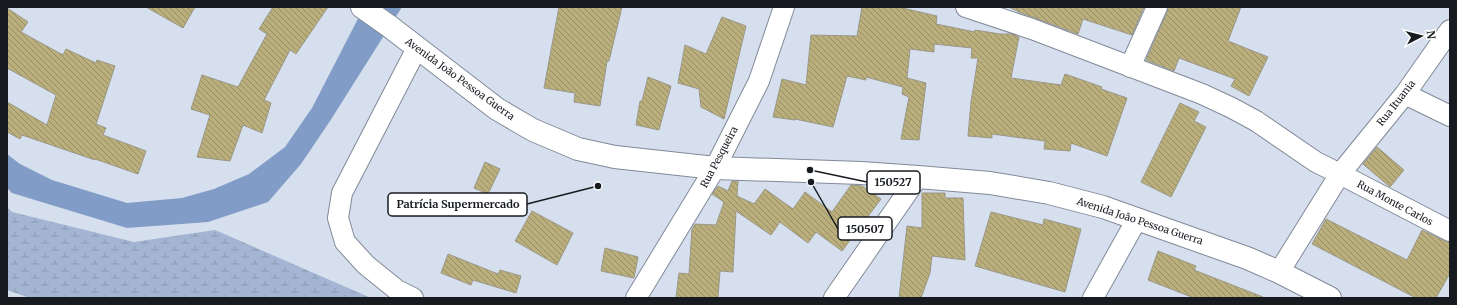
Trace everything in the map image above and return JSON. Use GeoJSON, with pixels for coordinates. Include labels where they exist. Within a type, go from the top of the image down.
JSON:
{"type":"FeatureCollection","features":[{"type":"Feature","properties":{"kind":"main road","name":"Avenida João Pessoa Guerra"},"geometry":{"type":"LineString","coordinates":[[362,7],[390,26],[416,48],[497,109],[533,130],[578,149],[615,157],[715,168],[861,173],[918,177],[990,183],[1049,193],[1103,207],[1233,252],[1279,272],[1330,298]]}},
{"type":"Feature","properties":{"kind":"street","name":"Rua Pesqueira"},"geometry":{"type":"LineString","coordinates":[[636,298],[715,168],[759,81],[784,7]]}},
{"type":"Feature","properties":{"kind":"street","name":"Rua Monte Carlos"},"geometry":{"type":"LineString","coordinates":[[966,7],[1032,29],[1232,108],[1256,121],[1316,162],[1450,231]]}},
{"type":"Feature","properties":{"kind":"street"},"geometry":{"type":"LineString","coordinates":[[1130,67],[1157,7]]}},
{"type":"Feature","properties":{"kind":"street","name":"Rua Ituania"},"geometry":{"type":"LineString","coordinates":[[1279,272],[1340,174],[1405,94],[1450,30]]}},
{"type":"Feature","properties":{"kind":"street"},"geometry":{"type":"LineString","coordinates":[[413,298],[397,290],[366,265],[345,242],[338,218],[342,193],[416,48]]}},
{"type":"Feature","properties":{"kind":"street"},"geometry":{"type":"LineString","coordinates":[[1405,94],[1450,116]]}},
{"type":"Feature","properties":{"kind":"street"},"geometry":{"type":"LineString","coordinates":[[834,298],[918,177]]}},
{"type":"Feature","properties":{"kind":"street"},"geometry":{"type":"LineString","coordinates":[[1093,298],[1137,219]]}},
{"type":"Feature","properties":{"kind":"green space"},"geometry":{"type":"Polygon","coordinates":[[[7,207],[12,212],[134,242],[215,230],[371,298],[30,298],[7,290],[7,207]]]}},
{"type":"Feature","properties":{"kind":"shaded area"},"geometry":{"type":"Polygon","coordinates":[[[364,7],[402,7],[301,164],[268,202],[208,222],[127,228],[12,193],[7,188],[7,154],[20,164],[52,180],[127,203],[182,198],[214,189],[249,174],[285,147],[312,108],[364,7]]]}},
{"type":"Feature","properties":{"kind":"building"},"geometry":{"type":"Polygon","coordinates":[[[146,7],[195,7],[183,28],[146,7]]]}},
{"type":"Feature","properties":{"kind":"building"},"geometry":{"type":"Polygon","coordinates":[[[273,7],[328,7],[296,54],[290,50],[264,100],[271,103],[262,133],[243,125],[230,161],[197,157],[210,115],[191,109],[202,75],[238,87],[267,34],[259,29],[273,7]]]}},
{"type":"Feature","properties":{"kind":"building"},"geometry":{"type":"Polygon","coordinates":[[[559,7],[622,7],[609,61],[607,61],[600,106],[574,102],[575,93],[544,88],[559,7]]]}},
{"type":"Feature","properties":{"kind":"building"},"geometry":{"type":"Polygon","coordinates":[[[862,7],[898,7],[937,16],[936,24],[975,32],[975,30],[1000,34],[1012,34],[1019,37],[1011,78],[1061,85],[1065,74],[1102,87],[1101,89],[1127,98],[1107,156],[1071,143],[1070,151],[1044,149],[1045,141],[992,134],[992,138],[968,136],[971,102],[978,58],[971,58],[972,48],[934,44],[934,52],[910,49],[907,78],[926,83],[919,140],[901,139],[909,97],[902,94],[903,87],[866,77],[866,80],[847,76],[833,127],[795,119],[773,117],[782,79],[806,85],[811,35],[857,36],[862,7]]]}},
{"type":"Feature","properties":{"kind":"building"},"geometry":{"type":"Polygon","coordinates":[[[1009,7],[1144,7],[1132,35],[1083,19],[1078,34],[1009,7]]]}},
{"type":"Feature","properties":{"kind":"building"},"geometry":{"type":"Polygon","coordinates":[[[1168,7],[1241,7],[1228,41],[1268,57],[1249,96],[1231,86],[1235,79],[1179,58],[1174,71],[1146,60],[1168,7]]]}},
{"type":"Feature","properties":{"kind":"building"},"geometry":{"type":"Polygon","coordinates":[[[7,8],[28,22],[21,32],[63,55],[66,49],[96,63],[97,60],[115,66],[96,124],[106,128],[103,135],[146,151],[138,174],[22,135],[20,139],[7,132],[7,102],[47,125],[56,95],[7,68],[7,8]]]}},
{"type":"Feature","properties":{"kind":"building"},"geometry":{"type":"Polygon","coordinates":[[[722,17],[746,26],[724,119],[701,107],[699,89],[678,83],[685,45],[706,54],[722,17]]]}},
{"type":"Feature","properties":{"kind":"building"},"geometry":{"type":"Polygon","coordinates":[[[648,77],[671,86],[659,130],[636,125],[640,101],[642,101],[648,77]]]}},
{"type":"Feature","properties":{"kind":"building"},"geometry":{"type":"Polygon","coordinates":[[[1180,103],[1199,112],[1194,121],[1206,127],[1171,197],[1141,182],[1180,103]]]}},
{"type":"Feature","properties":{"kind":"building"},"geometry":{"type":"Polygon","coordinates":[[[1377,147],[1404,170],[1390,187],[1363,164],[1377,147]]]}},
{"type":"Feature","properties":{"kind":"building"},"geometry":{"type":"Polygon","coordinates":[[[485,162],[500,169],[488,194],[474,188],[485,162]]]}},
{"type":"Feature","properties":{"kind":"building"},"geometry":{"type":"Polygon","coordinates":[[[732,181],[738,181],[737,196],[754,204],[765,189],[793,209],[805,192],[832,212],[851,185],[862,186],[881,199],[842,251],[816,232],[808,243],[780,222],[771,235],[736,211],[733,272],[720,271],[718,298],[676,298],[679,273],[689,274],[692,229],[695,224],[716,225],[724,202],[712,194],[718,186],[728,191],[732,181]]]}},
{"type":"Feature","properties":{"kind":"building"},"geometry":{"type":"Polygon","coordinates":[[[922,193],[945,193],[945,198],[963,198],[965,260],[932,256],[930,273],[921,298],[899,298],[907,226],[922,228],[922,193]]]}},
{"type":"Feature","properties":{"kind":"building"},"geometry":{"type":"Polygon","coordinates":[[[532,211],[573,233],[557,265],[515,241],[532,211]]]}},
{"type":"Feature","properties":{"kind":"building"},"geometry":{"type":"Polygon","coordinates":[[[991,212],[1043,225],[1044,219],[1081,229],[1065,292],[975,266],[991,212]]]}},
{"type":"Feature","properties":{"kind":"building"},"geometry":{"type":"Polygon","coordinates":[[[1326,219],[1407,260],[1422,230],[1450,242],[1450,273],[1436,298],[1416,298],[1312,244],[1326,219]]]}},
{"type":"Feature","properties":{"kind":"building"},"geometry":{"type":"Polygon","coordinates":[[[605,248],[638,257],[634,278],[601,271],[605,248]]]}},
{"type":"Feature","properties":{"kind":"building"},"geometry":{"type":"Polygon","coordinates":[[[1158,251],[1196,266],[1194,270],[1263,297],[1194,298],[1148,280],[1158,251]]]}},
{"type":"Feature","properties":{"kind":"building"},"geometry":{"type":"Polygon","coordinates":[[[448,254],[498,274],[500,270],[521,276],[516,293],[473,280],[471,285],[441,273],[448,254]]]}},
{"type":"Feature","properties":{"kind":"place","name":"150527"},"geometry":{"type":"Point","coordinates":[810,170]}},
{"type":"Feature","properties":{"kind":"place","name":"150507"},"geometry":{"type":"Point","coordinates":[811,182]}},
{"type":"Feature","properties":{"kind":"place","name":"Patrícia Supermercado"},"geometry":{"type":"Point","coordinates":[598,186]}}]}
